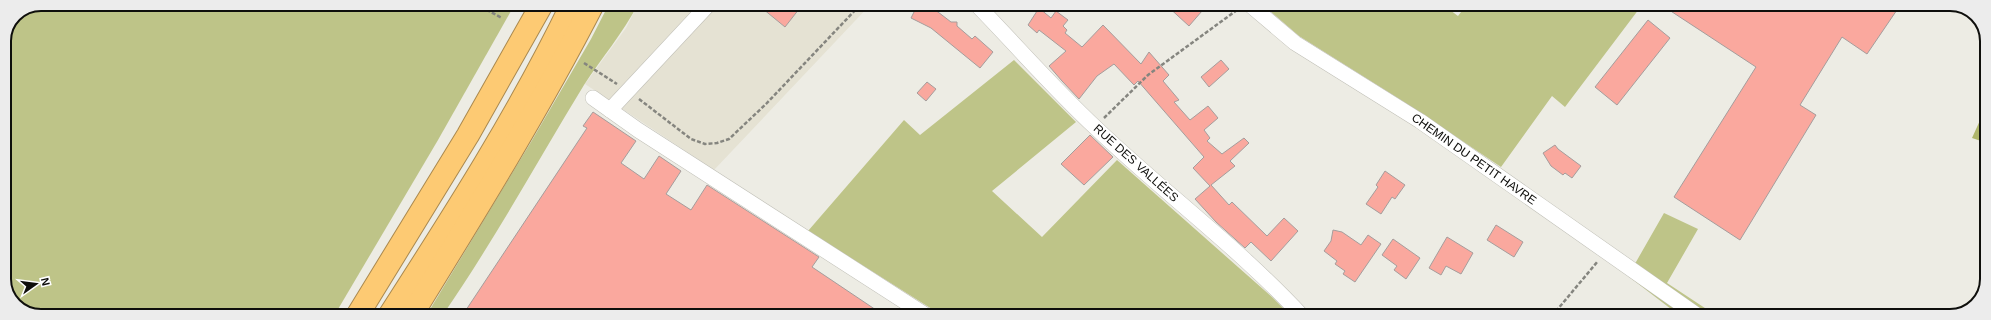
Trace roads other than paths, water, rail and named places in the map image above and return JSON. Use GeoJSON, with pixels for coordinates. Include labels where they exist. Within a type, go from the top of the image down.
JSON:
{"type":"FeatureCollection","features":[{"type":"Feature","properties":{"kind":"highway"},"geometry":{"type":"LineString","coordinates":[[511,58],[512,34],[524,11]]}},
{"type":"Feature","properties":{"kind":"highway"},"geometry":{"type":"LineString","coordinates":[[361,309],[468,136],[538,11]]}},
{"type":"Feature","properties":{"kind":"highway"},"geometry":{"type":"LineString","coordinates":[[393,309],[485,162],[559,31],[569,11]]}},
{"type":"Feature","properties":{"kind":"highway"},"geometry":{"type":"LineString","coordinates":[[415,309],[470,221],[540,102],[589,11]]}},
{"type":"Feature","properties":{"kind":"street"},"geometry":{"type":"LineString","coordinates":[[610,110],[702,11]]}},
{"type":"Feature","properties":{"kind":"street","name":"RUE DES VALLÉES"},"geometry":{"type":"LineString","coordinates":[[983,11],[1095,128],[1242,258],[1295,309]]}},
{"type":"Feature","properties":{"kind":"street","name":"CHEMIN DU PETIT HAVRE"},"geometry":{"type":"LineString","coordinates":[[1250,11],[1295,43],[1420,121],[1688,309]]}},
{"type":"Feature","properties":{"kind":"street"},"geometry":{"type":"LineString","coordinates":[[593,98],[915,309]]}}]}
